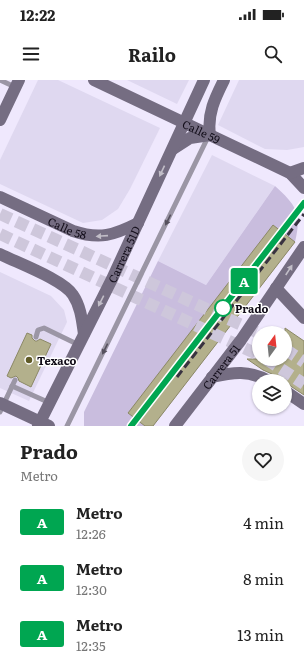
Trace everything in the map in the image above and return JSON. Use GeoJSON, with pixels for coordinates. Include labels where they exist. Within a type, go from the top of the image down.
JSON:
{"type":"FeatureCollection","features":[{"type":"Feature","properties":{"kind":"main road","name":"Calle 59"},"geometry":{"type":"LineString","coordinates":[[94,80],[290,173],[304,188]]}},
{"type":"Feature","properties":{"kind":"main road","name":"Carrera 51D"},"geometry":{"type":"LineString","coordinates":[[42,425],[50,403],[138,223],[204,80]]}},
{"type":"Feature","properties":{"kind":"main road"},"geometry":{"type":"LineString","coordinates":[[172,149],[190,138],[210,135],[209,122],[212,105],[224,80]]}},
{"type":"Feature","properties":{"kind":"main road"},"geometry":{"type":"LineString","coordinates":[[0,120],[17,84]]}},
{"type":"Feature","properties":{"kind":"main road"},"geometry":{"type":"LineString","coordinates":[[290,173],[304,168]]}},
{"type":"Feature","properties":{"kind":"main road","name":"Calle 58"},"geometry":{"type":"LineString","coordinates":[[0,197],[84,235],[110,235],[138,223]]}},
{"type":"Feature","properties":{"kind":"main road","name":"Carrera 51"},"geometry":{"type":"LineString","coordinates":[[175,426],[241,340],[304,246]]}},
{"type":"Feature","properties":{"kind":"main road"},"geometry":{"type":"LineString","coordinates":[[0,254],[54,280],[70,291],[78,305],[82,339]]}},
{"type":"Feature","properties":{"kind":"main road"},"geometry":{"type":"LineString","coordinates":[[276,288],[304,318]]}},
{"type":"Feature","properties":{"kind":"main road"},"geometry":{"type":"LineString","coordinates":[[212,377],[240,372],[252,374]]}},
{"type":"Feature","properties":{"kind":"main road"},"geometry":{"type":"LineString","coordinates":[[292,396],[304,404]]}},
{"type":"Feature","properties":{"kind":"main road"},"geometry":{"type":"LineString","coordinates":[[1,406],[42,425]]}},
{"type":"Feature","properties":{"kind":"lane"},"geometry":{"type":"LineString","coordinates":[[0,80],[17,84]]}},
{"type":"Feature","properties":{"kind":"lane"},"geometry":{"type":"LineString","coordinates":[[67,426],[210,135]]}},
{"type":"Feature","properties":{"kind":"lane"},"geometry":{"type":"LineString","coordinates":[[36,337],[38,330],[44,328],[82,339]]}},
{"type":"Feature","properties":{"kind":"lane"},"geometry":{"type":"LineString","coordinates":[[1,406],[15,380]]}},
{"type":"Feature","properties":{"kind":"lane"},"geometry":{"type":"LineString","coordinates":[[12,386],[50,403]]}},
{"type":"Feature","properties":{"kind":"shaded area"},"geometry":{"type":"Polygon","coordinates":[[[38,80],[58,80],[160,128],[130,189],[118,209],[102,220],[83,223],[0,184],[0,160],[38,80]]]}},
{"type":"Feature","properties":{"kind":"shaded area"},"geometry":{"type":"Polygon","coordinates":[[[127,80],[189,80],[177,104],[127,80]]]}},
{"type":"Feature","properties":{"kind":"shaded area"},"geometry":{"type":"Polygon","coordinates":[[[239,80],[304,80],[304,147],[287,150],[265,149],[218,125],[239,80]]]}},
{"type":"Feature","properties":{"kind":"shaded area"},"geometry":{"type":"Polygon","coordinates":[[[212,155],[275,186],[206,285],[158,261],[212,155]]]}},
{"type":"Feature","properties":{"kind":"shaded area"},"geometry":{"type":"Polygon","coordinates":[[[275,186],[288,199],[296,210],[298,224],[295,242],[153,426],[84,426],[84,412],[158,261],[206,285],[275,186]]]}},
{"type":"Feature","properties":{"kind":"shaded area"},"geometry":{"type":"Polygon","coordinates":[[[0,272],[51,296],[64,310],[67,322],[29,401],[0,388],[0,272]]]}},
{"type":"Feature","properties":{"kind":"building","name":"Prado"},"geometry":{"type":"Polygon","coordinates":[[[273,225],[295,242],[153,426],[145,426],[128,413],[273,225]]]}},
{"type":"Feature","properties":{"kind":"building","name":"Texaco"},"geometry":{"type":"Polygon","coordinates":[[[27,333],[32,335],[32,338],[35,341],[40,339],[51,344],[31,387],[19,381],[16,376],[11,378],[7,376],[27,333]]]}},
{"type":"Feature","properties":{"kind":"building"},"geometry":{"type":"Polygon","coordinates":[[[292,333],[304,341],[304,395],[292,387],[292,374],[272,374],[257,366],[292,366],[292,333]]]}},
{"type":"Feature","properties":{"kind":"tunnel"},"geometry":{"type":"LineString","coordinates":[[0,214],[252,330]]}},
{"type":"Feature","properties":{"kind":"tunnel"},"geometry":{"type":"LineString","coordinates":[[0,234],[252,352]]}},
{"type":"Feature","properties":{"kind":"tunnel"},"geometry":{"type":"LineString","coordinates":[[292,354],[304,362]]}},
{"type":"Feature","properties":{"kind":"tunnel"},"geometry":{"type":"LineString","coordinates":[[277,366],[304,384]]}},
{"type":"Feature","properties":{"kind":"railway"},"geometry":{"type":"LineString","coordinates":[[132,426],[304,202]]}},
{"type":"Feature","properties":{"kind":"railway"},"geometry":{"type":"LineString","coordinates":[[177,377],[304,214]]}},
{"type":"Feature","properties":{"kind":"metro line","name":"A"},"geometry":{"type":"LineString","coordinates":[[131,426],[304,203]]}},
{"type":"Feature","properties":{"kind":"place","name":"Prado"},"geometry":{"type":"Point","coordinates":[223,308]}},
{"type":"Feature","properties":{"kind":"place","name":"Texaco"},"geometry":{"type":"Point","coordinates":[29,360]}}]}
